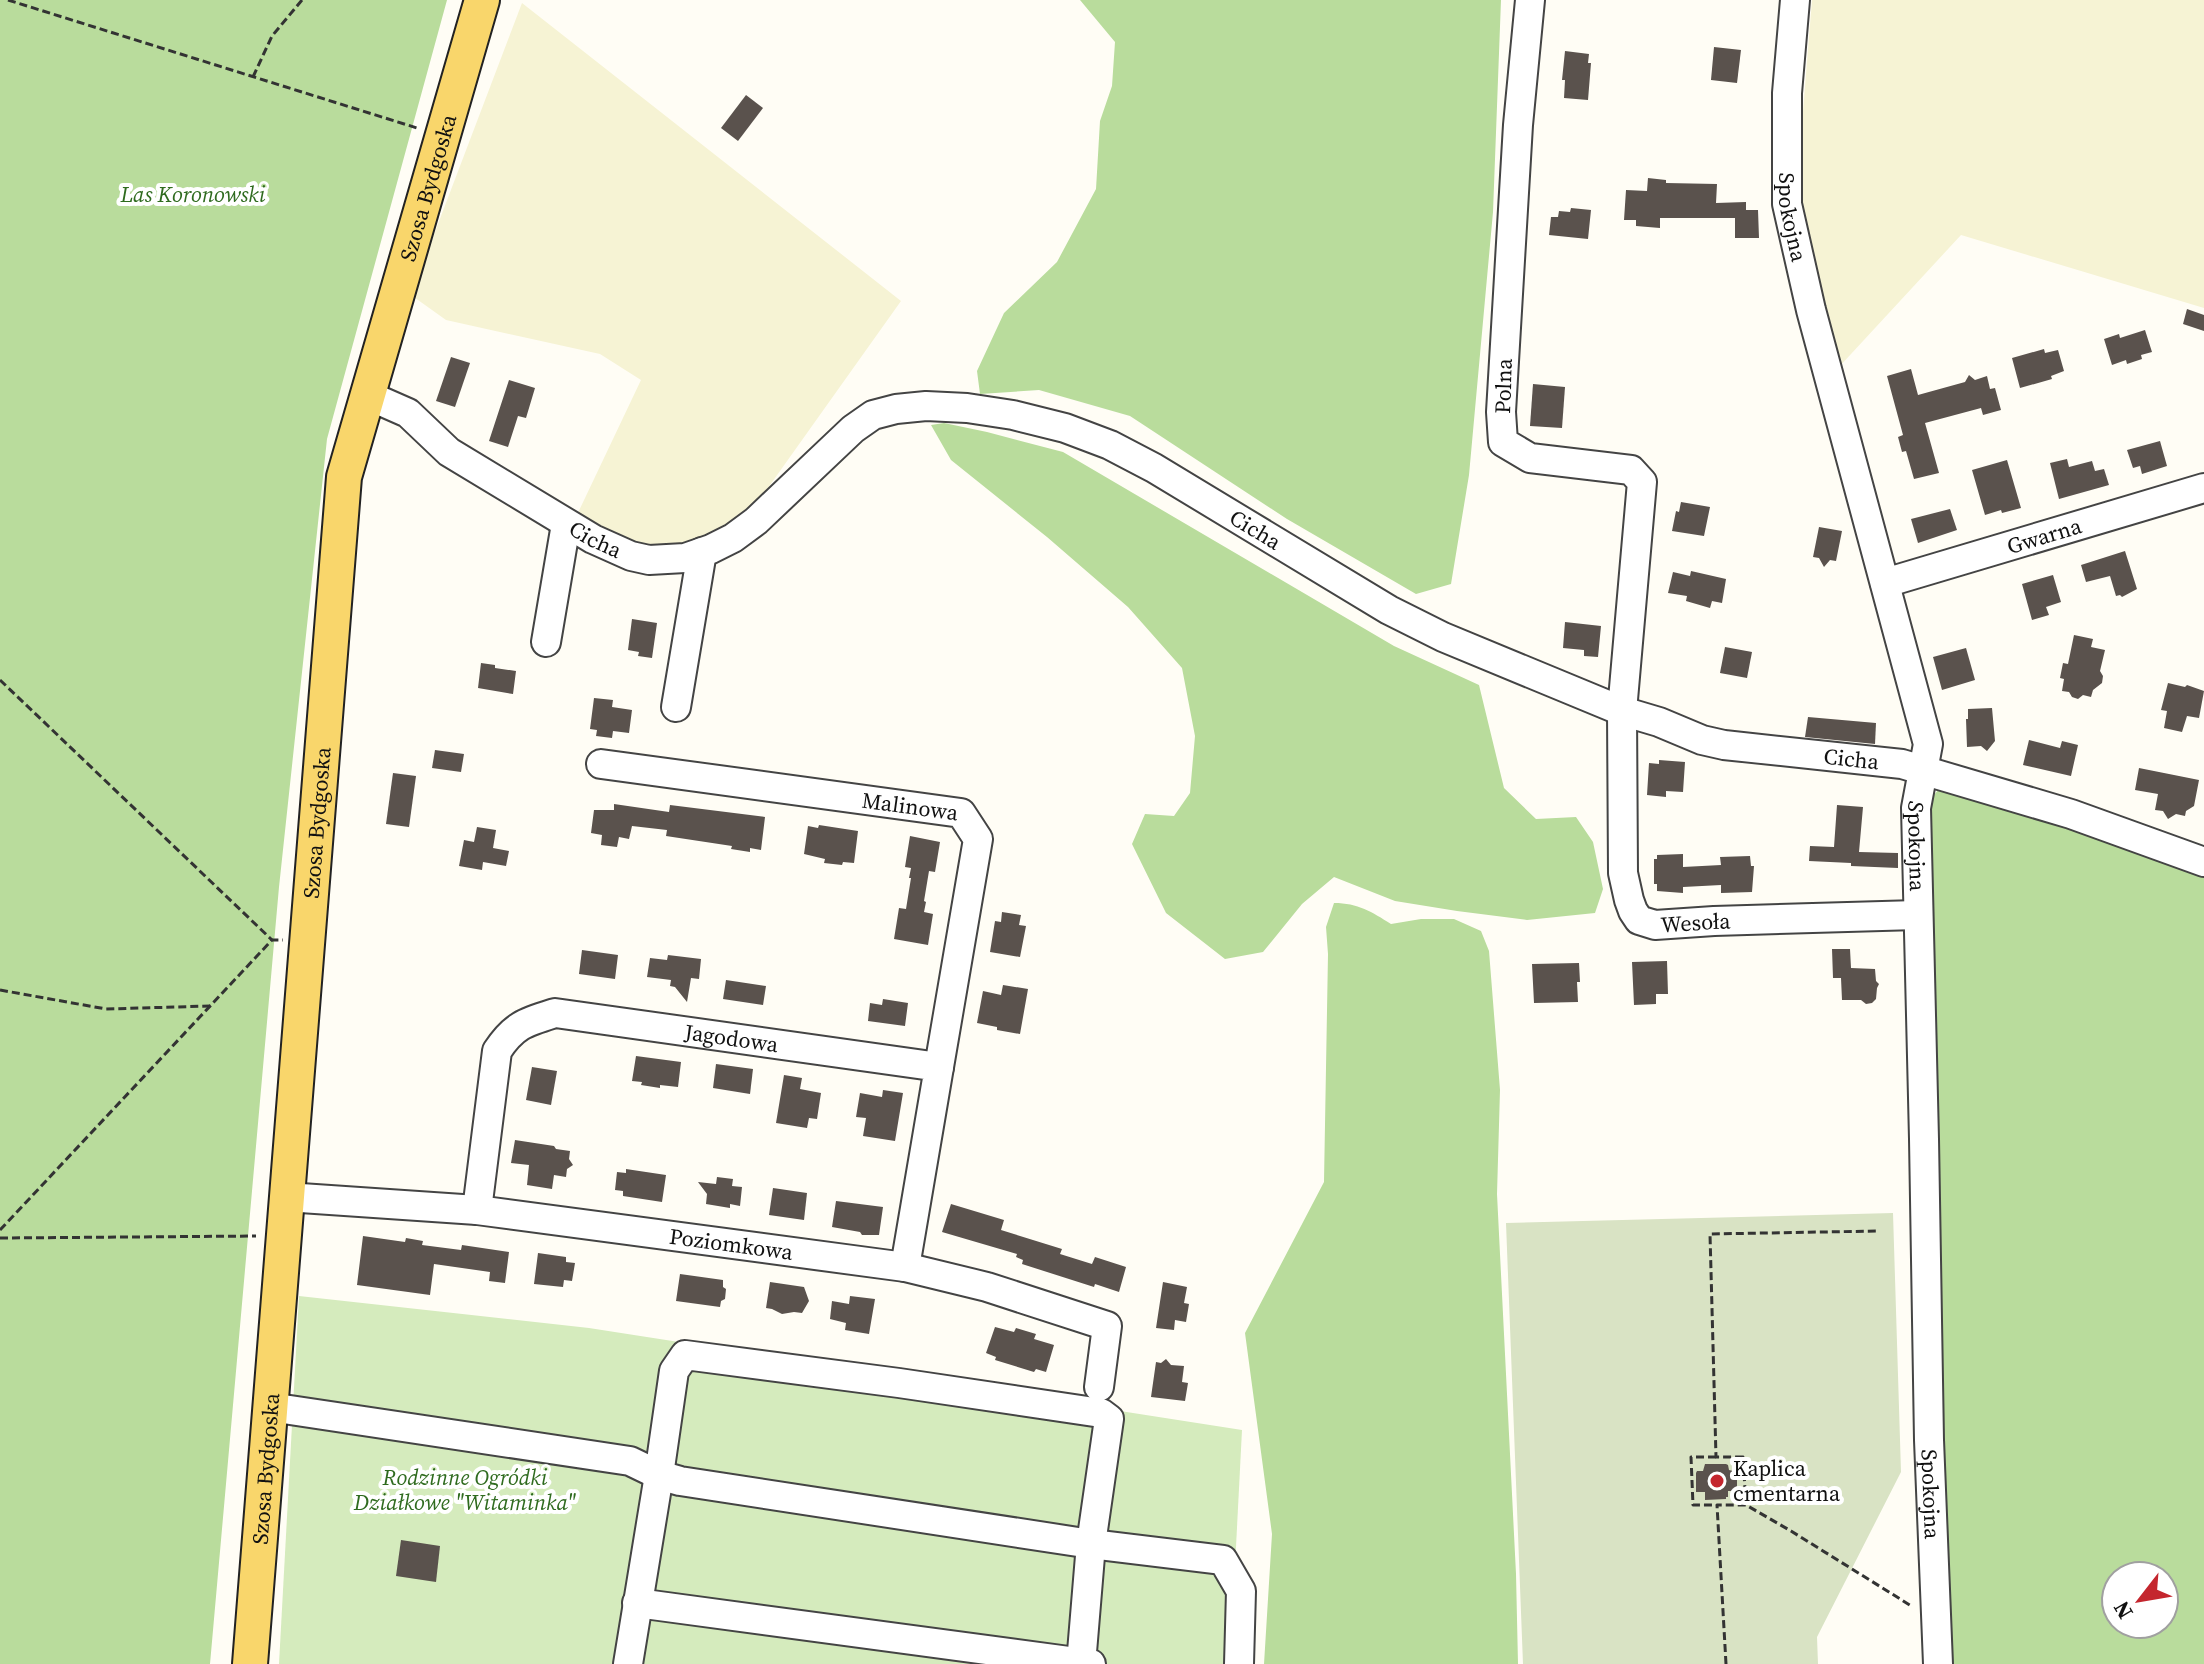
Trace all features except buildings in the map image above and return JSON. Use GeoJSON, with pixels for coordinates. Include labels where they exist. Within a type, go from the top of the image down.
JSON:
{"type":"FeatureCollection","features":[{"type":"Feature","properties":{"kind":"main road","name":"Szosa Bydgoska"},"geometry":{"type":"LineString","coordinates":[[250,1664],[344,477],[482,0]]}},
{"type":"Feature","properties":{"kind":"street","name":"Polna"},"geometry":{"type":"LineString","coordinates":[[1530,0],[1518,125],[1501,412],[1503,442],[1530,458],[1631,470],[1642,482],[1622,711]]}},
{"type":"Feature","properties":{"kind":"street","name":"Spokojna"},"geometry":{"type":"LineString","coordinates":[[1795,0],[1787,93],[1787,204],[1819,340],[1928,744],[1916,808],[1917,915],[1929,1440],[1938,1664]]}},
{"type":"Feature","properties":{"kind":"street","name":"Cicha"},"geometry":{"type":"LineString","coordinates":[[367,395],[408,413],[449,452],[566,524],[631,556],[649,560],[685,558],[733,538],[756,521],[853,429],[873,415],[926,406],[967,408],[1065,428],[1110,445],[1154,468],[1389,610],[1443,637],[1622,711],[1724,745],[1902,764],[2071,814],[2204,862]]}},
{"type":"Feature","properties":{"kind":"street","name":"Gwarna"},"geometry":{"type":"LineString","coordinates":[[1885,583],[2204,488]]}},
{"type":"Feature","properties":{"kind":"street"},"geometry":{"type":"LineString","coordinates":[[546,642],[566,524]]}},
{"type":"Feature","properties":{"kind":"street"},"geometry":{"type":"LineString","coordinates":[[676,707],[702,552]]}},
{"type":"Feature","properties":{"kind":"street","name":"Wesoła"},"geometry":{"type":"LineString","coordinates":[[1622,711],[1623,873],[1629,900],[1639,920],[1655,925],[1917,915]]}},
{"type":"Feature","properties":{"kind":"street","name":"Malinowa"},"geometry":{"type":"LineString","coordinates":[[601,764],[961,813],[978,839],[939,1067]]}},
{"type":"Feature","properties":{"kind":"street","name":"Jagodowa"},"geometry":{"type":"LineString","coordinates":[[477,1210],[497,1051],[509,1034],[530,1020],[555,1013],[939,1067]]}},
{"type":"Feature","properties":{"kind":"street"},"geometry":{"type":"LineString","coordinates":[[905,1267],[939,1067]]}},
{"type":"Feature","properties":{"kind":"street","name":"Poziomkowa"},"geometry":{"type":"LineString","coordinates":[[286,1197],[477,1210],[905,1267],[987,1287],[1107,1326],[1099,1387]]}},
{"type":"Feature","properties":{"kind":"street"},"geometry":{"type":"LineString","coordinates":[[628,1664],[637,1603],[659,1475],[674,1371],[685,1355],[1101,1413],[1109,1419],[1091,1544],[1085,1663],[637,1603]]}},
{"type":"Feature","properties":{"kind":"street"},"geometry":{"type":"LineString","coordinates":[[270,1407],[630,1461],[659,1475],[696,1483],[1091,1544],[1223,1560],[1241,1591],[1239,1664]]}},
{"type":"Feature","properties":{"kind":"path"},"geometry":{"type":"LineString","coordinates":[[8,0],[442,136]]}},
{"type":"Feature","properties":{"kind":"path"},"geometry":{"type":"LineString","coordinates":[[253,77],[272,36],[302,0]]}},
{"type":"Feature","properties":{"kind":"path"},"geometry":{"type":"LineString","coordinates":[[0,680],[272,940],[307,942]]}},
{"type":"Feature","properties":{"kind":"path"},"geometry":{"type":"LineString","coordinates":[[0,1230],[272,940]]}},
{"type":"Feature","properties":{"kind":"path"},"geometry":{"type":"LineString","coordinates":[[0,990],[106,1009],[211,1006]]}},
{"type":"Feature","properties":{"kind":"path"},"geometry":{"type":"LineString","coordinates":[[1716,1457],[1710,1234],[1879,1231]]}},
{"type":"Feature","properties":{"kind":"path"},"geometry":{"type":"LineString","coordinates":[[0,1238],[283,1237]]}},
{"type":"Feature","properties":{"kind":"path"},"geometry":{"type":"LineString","coordinates":[[1746,1505],[1743,1457],[1691,1457],[1693,1505],[1746,1505],[1937,1621]]}},
{"type":"Feature","properties":{"kind":"path"},"geometry":{"type":"LineString","coordinates":[[1717,1505],[1726,1664]]}},
{"type":"Feature","properties":{"kind":"shaded area"},"geometry":{"type":"Polygon","coordinates":[[[1812,0],[2204,0],[2204,308],[1961,235],[1839,367],[1797,186],[1812,0]]]}},
{"type":"Feature","properties":{"kind":"shaded area"},"geometry":{"type":"Polygon","coordinates":[[[522,3],[901,301],[755,506],[704,542],[649,550],[576,517],[641,380],[600,354],[446,320],[411,295],[522,3]]]}},
{"type":"Feature","properties":{"kind":"green space","name":"Las Koronowski"},"geometry":{"type":"Polygon","coordinates":[[[0,0],[447,0],[327,439],[279,887],[210,1664],[0,1664],[0,0]]]}},
{"type":"Feature","properties":{"kind":"green space"},"geometry":{"type":"Polygon","coordinates":[[[1080,0],[1501,0],[1493,212],[1469,475],[1451,584],[1416,594],[1287,519],[1130,416],[1039,390],[980,394],[977,371],[1004,313],[1057,262],[1096,189],[1100,121],[1112,86],[1115,42],[1080,0]]]}},
{"type":"Feature","properties":{"kind":"green space"},"geometry":{"type":"Polygon","coordinates":[[[944,423],[1063,452],[1394,646],[1479,685],[1504,788],[1536,819],[1576,817],[1593,842],[1603,889],[1595,913],[1527,920],[1457,911],[1395,901],[1334,877],[1302,904],[1263,952],[1225,959],[1166,913],[1132,844],[1145,814],[1174,816],[1190,793],[1195,736],[1182,668],[1128,607],[951,460],[931,425],[944,423]]]}},
{"type":"Feature","properties":{"kind":"green space"},"geometry":{"type":"Polygon","coordinates":[[[1940,788],[2204,870],[2204,1664],[1951,1664],[1921,824],[1925,805],[1940,788]]]}},
{"type":"Feature","properties":{"kind":"green space"},"geometry":{"type":"Polygon","coordinates":[[[1334,903],[1358,906],[1391,924],[1421,919],[1454,919],[1481,931],[1489,951],[1500,1090],[1497,1194],[1518,1664],[1264,1664],[1272,1534],[1245,1333],[1324,1182],[1326,927],[1334,903]]]}},
{"type":"Feature","properties":{"kind":"green space"},"geometry":{"type":"Polygon","coordinates":[[[1893,1213],[1901,1472],[1817,1637],[1818,1664],[1523,1664],[1506,1223],[1893,1213]]]}},
{"type":"Feature","properties":{"kind":"green space","name":"Rodzinne Ogródki Działkowe \"Witaminka\""},"geometry":{"type":"Polygon","coordinates":[[[299,1296],[589,1328],[1242,1430],[1230,1664],[279,1664],[299,1296]]]}},
{"type":"Feature","properties":{"kind":"place","name":"Kaplica cmentarna"},"geometry":{"type":"Point","coordinates":[1717,1481]}}]}
